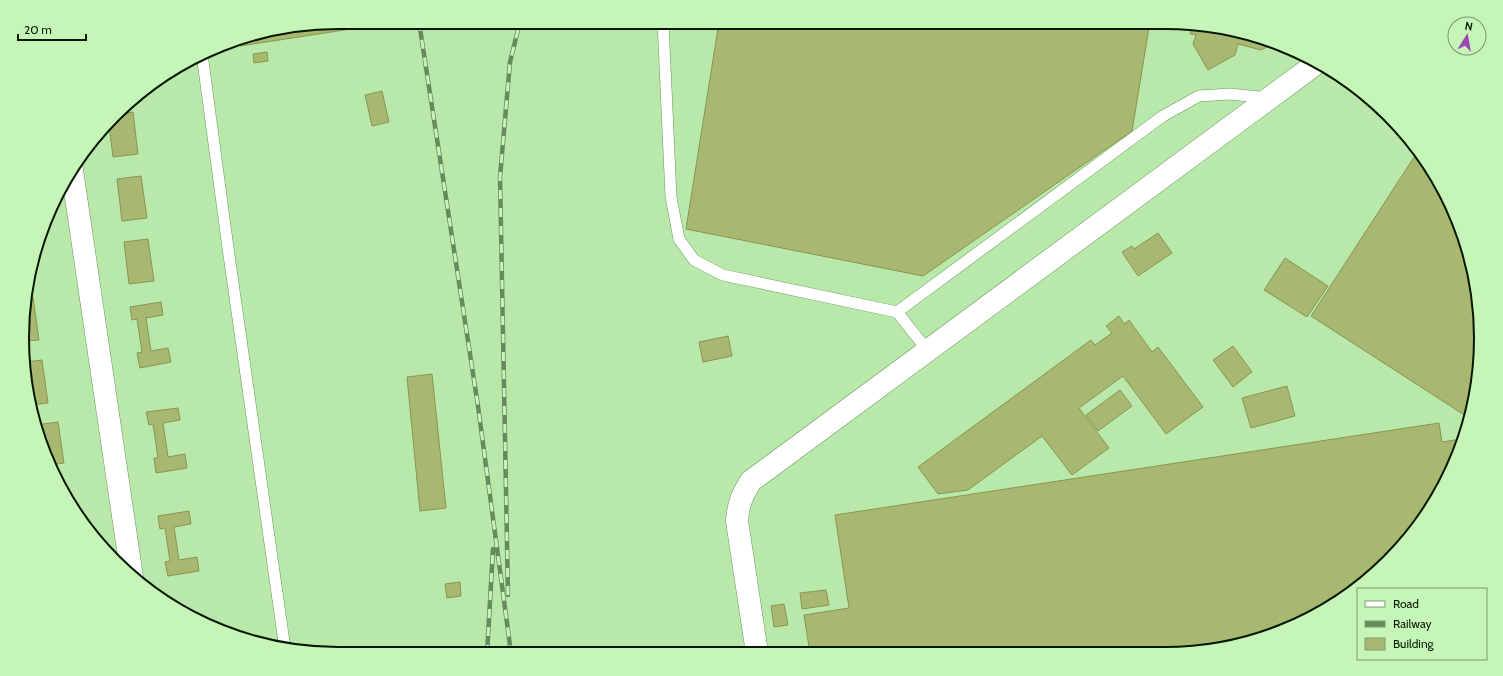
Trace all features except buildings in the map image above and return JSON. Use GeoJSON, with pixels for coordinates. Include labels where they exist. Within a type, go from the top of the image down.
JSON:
{"type":"FeatureCollection","features":[{"type":"Feature","properties":{"kind":"street"},"geometry":{"type":"LineString","coordinates":[[756,647],[737,521],[738,505],[742,494],[751,481],[1312,66]]}},
{"type":"Feature","properties":{"kind":"street"},"geometry":{"type":"LineString","coordinates":[[73,178],[130,566]]}},
{"type":"Feature","properties":{"kind":"lane"},"geometry":{"type":"LineString","coordinates":[[663,29],[671,197],[678,239],[694,260],[724,275],[897,312],[928,351]]}},
{"type":"Feature","properties":{"kind":"lane"},"geometry":{"type":"LineString","coordinates":[[203,60],[284,642]]}},
{"type":"Feature","properties":{"kind":"lane"},"geometry":{"type":"LineString","coordinates":[[897,312],[1163,116],[1199,96],[1230,94],[1268,98]]}},
{"type":"Feature","properties":{"kind":"railway"},"geometry":{"type":"LineString","coordinates":[[420,29],[478,406],[510,647]]}},
{"type":"Feature","properties":{"kind":"railway"},"geometry":{"type":"LineString","coordinates":[[508,595],[500,177],[510,62],[518,29]]}},
{"type":"Feature","properties":{"kind":"railway"},"geometry":{"type":"LineString","coordinates":[[487,647],[493,549]]}}]}
